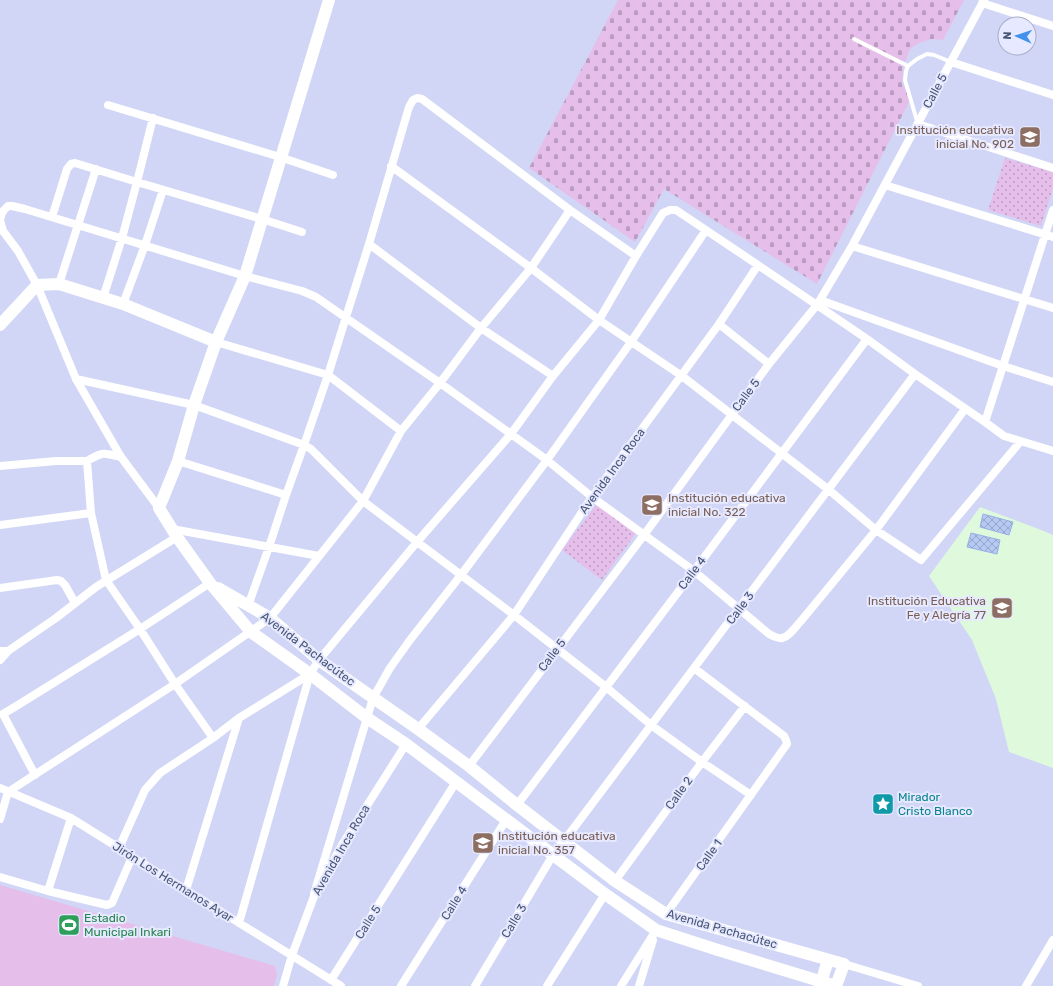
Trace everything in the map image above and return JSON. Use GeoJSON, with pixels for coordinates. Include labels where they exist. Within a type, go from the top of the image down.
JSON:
{"type":"FeatureCollection","features":[{"type":"Feature","properties":{"kind":"street"},"geometry":{"type":"LineString","coordinates":[[159,508],[178,461],[194,405],[216,342],[245,276],[329,0]]}},
{"type":"Feature","properties":{"kind":"street"},"geometry":{"type":"LineString","coordinates":[[983,2],[1053,26]]}},
{"type":"Feature","properties":{"kind":"street","name":"Calle 5"},"geometry":{"type":"LineString","coordinates":[[469,766],[644,535],[731,415],[819,302],[852,246],[983,2]]}},
{"type":"Feature","properties":{"kind":"street"},"geometry":{"type":"LineString","coordinates":[[951,62],[1053,95]]}},
{"type":"Feature","properties":{"kind":"street"},"geometry":{"type":"LineString","coordinates":[[248,606],[328,375],[369,244],[409,107],[413,100],[418,98],[422,99],[570,210],[636,256]]}},
{"type":"Feature","properties":{"kind":"street"},"geometry":{"type":"LineString","coordinates":[[108,105],[280,157],[333,175]]}},
{"type":"Feature","properties":{"kind":"street"},"geometry":{"type":"LineString","coordinates":[[103,298],[122,238],[153,118]]}},
{"type":"Feature","properties":{"kind":"street"},"geometry":{"type":"LineString","coordinates":[[918,124],[1053,168]]}},
{"type":"Feature","properties":{"kind":"street"},"geometry":{"type":"LineString","coordinates":[[52,217],[68,166],[75,162],[302,232]]}},
{"type":"Feature","properties":{"kind":"street"},"geometry":{"type":"LineString","coordinates":[[391,166],[531,268],[599,320],[682,376],[829,490],[876,530],[921,560],[1020,442]]}},
{"type":"Feature","properties":{"kind":"street"},"geometry":{"type":"LineString","coordinates":[[59,284],[96,169]]}},
{"type":"Feature","properties":{"kind":"street"},"geometry":{"type":"LineString","coordinates":[[885,185],[1049,236]]}},
{"type":"Feature","properties":{"kind":"street"},"geometry":{"type":"LineString","coordinates":[[123,304],[145,245],[163,190]]}},
{"type":"Feature","properties":{"kind":"street"},"geometry":{"type":"LineString","coordinates":[[35,775],[1,715],[140,629],[210,583],[159,508],[121,457],[76,379],[37,285],[18,251],[3,230],[1,217],[4,210],[8,206],[52,217],[245,276],[302,291],[316,297],[440,383],[547,460],[592,497],[694,571],[740,608],[769,634],[776,638],[782,638],[788,635],[801,621],[876,530],[965,409]]}},
{"type":"Feature","properties":{"kind":"street"},"geometry":{"type":"LineString","coordinates":[[0,819],[8,792],[175,684],[270,618],[364,501],[401,431],[440,383],[481,328],[531,268],[570,210]]}},
{"type":"Feature","properties":{"kind":"street"},"geometry":{"type":"LineString","coordinates":[[240,923],[310,674],[319,660],[417,542],[511,434],[553,376],[599,320],[663,213],[670,210],[676,210],[758,265],[819,302],[915,374],[1004,436],[1053,451]]}},
{"type":"Feature","properties":{"kind":"street"},"geometry":{"type":"LineString","coordinates":[[985,422],[1024,298],[1049,236],[1053,210]]}},
{"type":"Feature","properties":{"kind":"street"},"geometry":{"type":"LineString","coordinates":[[314,894],[373,698],[390,668],[547,460],[631,342],[706,230]]}},
{"type":"Feature","properties":{"kind":"street"},"geometry":{"type":"LineString","coordinates":[[369,244],[481,328],[553,376]]}},
{"type":"Feature","properties":{"kind":"street"},"geometry":{"type":"LineString","coordinates":[[852,246],[1053,308]]}},
{"type":"Feature","properties":{"kind":"street","name":"Avenida Inca Roca"},"geometry":{"type":"LineString","coordinates":[[418,729],[514,615],[592,497],[682,376],[758,265]]}},
{"type":"Feature","properties":{"kind":"street"},"geometry":{"type":"LineString","coordinates":[[0,325],[37,285],[59,284],[123,304],[216,342],[328,375],[401,431]]}},
{"type":"Feature","properties":{"kind":"street"},"geometry":{"type":"LineString","coordinates":[[819,302],[1053,382]]}},
{"type":"Feature","properties":{"kind":"street"},"geometry":{"type":"LineString","coordinates":[[719,324],[770,364]]}},
{"type":"Feature","properties":{"kind":"street","name":"Calle 4"},"geometry":{"type":"LineString","coordinates":[[517,805],[867,339]]}},
{"type":"Feature","properties":{"kind":"street","name":"Calle 3"},"geometry":{"type":"LineString","coordinates":[[564,841],[915,374]]}},
{"type":"Feature","properties":{"kind":"street"},"geometry":{"type":"LineString","coordinates":[[76,379],[194,405],[304,445],[311,449],[364,501],[514,615],[606,687],[651,725],[751,795]]}},
{"type":"Feature","properties":{"kind":"street"},"geometry":{"type":"LineString","coordinates":[[0,466],[56,460],[87,461],[100,453],[121,457]]}},
{"type":"Feature","properties":{"kind":"street"},"geometry":{"type":"LineString","coordinates":[[87,461],[91,513],[106,580],[213,738]]}},
{"type":"Feature","properties":{"kind":"street"},"geometry":{"type":"LineString","coordinates":[[178,461],[286,494]]}},
{"type":"Feature","properties":{"kind":"street"},"geometry":{"type":"LineString","coordinates":[[0,524],[91,513]]}},
{"type":"Feature","properties":{"kind":"street"},"geometry":{"type":"LineString","coordinates":[[0,660],[4,651],[56,618],[106,580],[175,533],[319,556]]}},
{"type":"Feature","properties":{"kind":"street"},"geometry":{"type":"LineString","coordinates":[[0,588],[57,580],[61,581],[65,585],[75,603]]}},
{"type":"Feature","properties":{"kind":"street","name":"Avenida Pachacútec"},"geometry":{"type":"LineString","coordinates":[[210,583],[270,618],[319,660],[469,766],[615,881],[666,914],[918,986]]}},
{"type":"Feature","properties":{"kind":"street","name":"Avenida Pachacútec"},"geometry":{"type":"LineString","coordinates":[[210,583],[251,632],[310,674],[367,718],[406,744],[605,894],[656,930],[820,984],[837,986]]}},
{"type":"Feature","properties":{"kind":"street"},"geometry":{"type":"LineString","coordinates":[[694,668],[745,706]]}},
{"type":"Feature","properties":{"kind":"street"},"geometry":{"type":"LineString","coordinates":[[119,848],[145,790],[160,773],[213,738],[239,718],[310,674]]}},
{"type":"Feature","properties":{"kind":"street","name":"Calle 2"},"geometry":{"type":"LineString","coordinates":[[615,881],[745,706]]}},
{"type":"Feature","properties":{"kind":"street","name":"Calle 1"},"geometry":{"type":"LineString","coordinates":[[666,914],[787,744],[784,736],[745,706]]}},
{"type":"Feature","properties":{"kind":"street"},"geometry":{"type":"LineString","coordinates":[[186,890],[239,718]]}},
{"type":"Feature","properties":{"kind":"street","name":"Avenida Inca Roca"},"geometry":{"type":"LineString","coordinates":[[283,986],[292,955],[314,894],[342,846],[406,744]]}},
{"type":"Feature","properties":{"kind":"street","name":"Calle 5"},"geometry":{"type":"LineString","coordinates":[[331,980],[456,782]]}},
{"type":"Feature","properties":{"kind":"street","name":"Jirón Los Hermanos Ayar"},"geometry":{"type":"LineString","coordinates":[[0,788],[71,818],[119,848],[132,858],[341,986]]}},
{"type":"Feature","properties":{"kind":"street"},"geometry":{"type":"LineString","coordinates":[[48,891],[71,818]]}},
{"type":"Feature","properties":{"kind":"street","name":"Calle 4"},"geometry":{"type":"LineString","coordinates":[[402,986],[506,820]]}},
{"type":"Feature","properties":{"kind":"street","name":"Calle 3"},"geometry":{"type":"LineString","coordinates":[[475,986],[553,855]]}},
{"type":"Feature","properties":{"kind":"street"},"geometry":{"type":"LineString","coordinates":[[0,877],[48,891],[107,905],[112,903],[132,858]]}},
{"type":"Feature","properties":{"kind":"street"},"geometry":{"type":"LineString","coordinates":[[547,986],[605,894]]}},
{"type":"Feature","properties":{"kind":"street"},"geometry":{"type":"LineString","coordinates":[[621,986],[656,930]]}},
{"type":"Feature","properties":{"kind":"street"},"geometry":{"type":"LineString","coordinates":[[639,986],[656,930]]}},
{"type":"Feature","properties":{"kind":"street"},"geometry":{"type":"LineString","coordinates":[[1026,986],[1053,940]]}},
{"type":"Feature","properties":{"kind":"street"},"geometry":{"type":"LineString","coordinates":[[820,984],[828,960]]}},
{"type":"Feature","properties":{"kind":"street"},"geometry":{"type":"LineString","coordinates":[[837,986],[844,964]]}},
{"type":"Feature","properties":{"kind":"lane"},"geometry":{"type":"LineString","coordinates":[[854,39],[908,66]]}},
{"type":"Feature","properties":{"kind":"lane"},"geometry":{"type":"LineString","coordinates":[[918,124],[905,80],[908,66],[927,54],[934,55],[951,62]]}},
{"type":"Feature","properties":{"kind":"shaded area"},"geometry":{"type":"Polygon","coordinates":[[[0,0],[1053,0],[1053,986],[0,986],[0,0]]]}},
{"type":"Feature","properties":{"kind":"shaded area","name":"Institución Educativa Fe y Alegría 77"},"geometry":{"type":"Polygon","coordinates":[[[980,507],[1053,535],[1053,768],[1009,752],[996,699],[972,640],[929,576],[980,507]]]}},
{"type":"Feature","properties":{"kind":"green space"},"geometry":{"type":"Polygon","coordinates":[[[618,0],[964,0],[943,40],[932,39],[919,43],[910,49],[903,67],[902,83],[910,100],[817,284],[664,189],[635,242],[529,168],[618,0]]]}},
{"type":"Feature","properties":{"kind":"green space"},"geometry":{"type":"Polygon","coordinates":[[[1005,158],[1053,172],[1053,188],[1041,226],[988,210],[1005,158]]]}},
{"type":"Feature","properties":{"kind":"green space"},"geometry":{"type":"Polygon","coordinates":[[[597,504],[636,533],[602,580],[562,550],[597,504]]]}},
{"type":"Feature","properties":{"kind":"green space","name":"Estadio Municipal Inkari"},"geometry":{"type":"Polygon","coordinates":[[[0,885],[275,966],[277,975],[274,986],[0,986],[0,885]]]}},
{"type":"Feature","properties":{"kind":"building"},"geometry":{"type":"Polygon","coordinates":[[[983,514],[1013,522],[1009,535],[980,527],[983,514]]]}},
{"type":"Feature","properties":{"kind":"building"},"geometry":{"type":"Polygon","coordinates":[[[971,533],[1000,540],[997,554],[967,547],[971,533]]]}},
{"type":"Feature","properties":{"kind":"place","name":"Institución educativa inicial No. 902"},"geometry":{"type":"Point","coordinates":[1030,137]}},
{"type":"Feature","properties":{"kind":"place","name":"Institución educativa inicial No. 322"},"geometry":{"type":"Point","coordinates":[652,505]}},
{"type":"Feature","properties":{"kind":"place","name":"Institución Educativa Fe y Alegría 77"},"geometry":{"type":"Point","coordinates":[1002,608]}},
{"type":"Feature","properties":{"kind":"place","name":"Mirador Cristo Blanco"},"geometry":{"type":"Point","coordinates":[883,804]}},
{"type":"Feature","properties":{"kind":"place","name":"Institución educativa inicial No. 357"},"geometry":{"type":"Point","coordinates":[483,843]}},
{"type":"Feature","properties":{"kind":"place","name":"Estadio Municipal Inkari"},"geometry":{"type":"Point","coordinates":[69,925]}}]}
